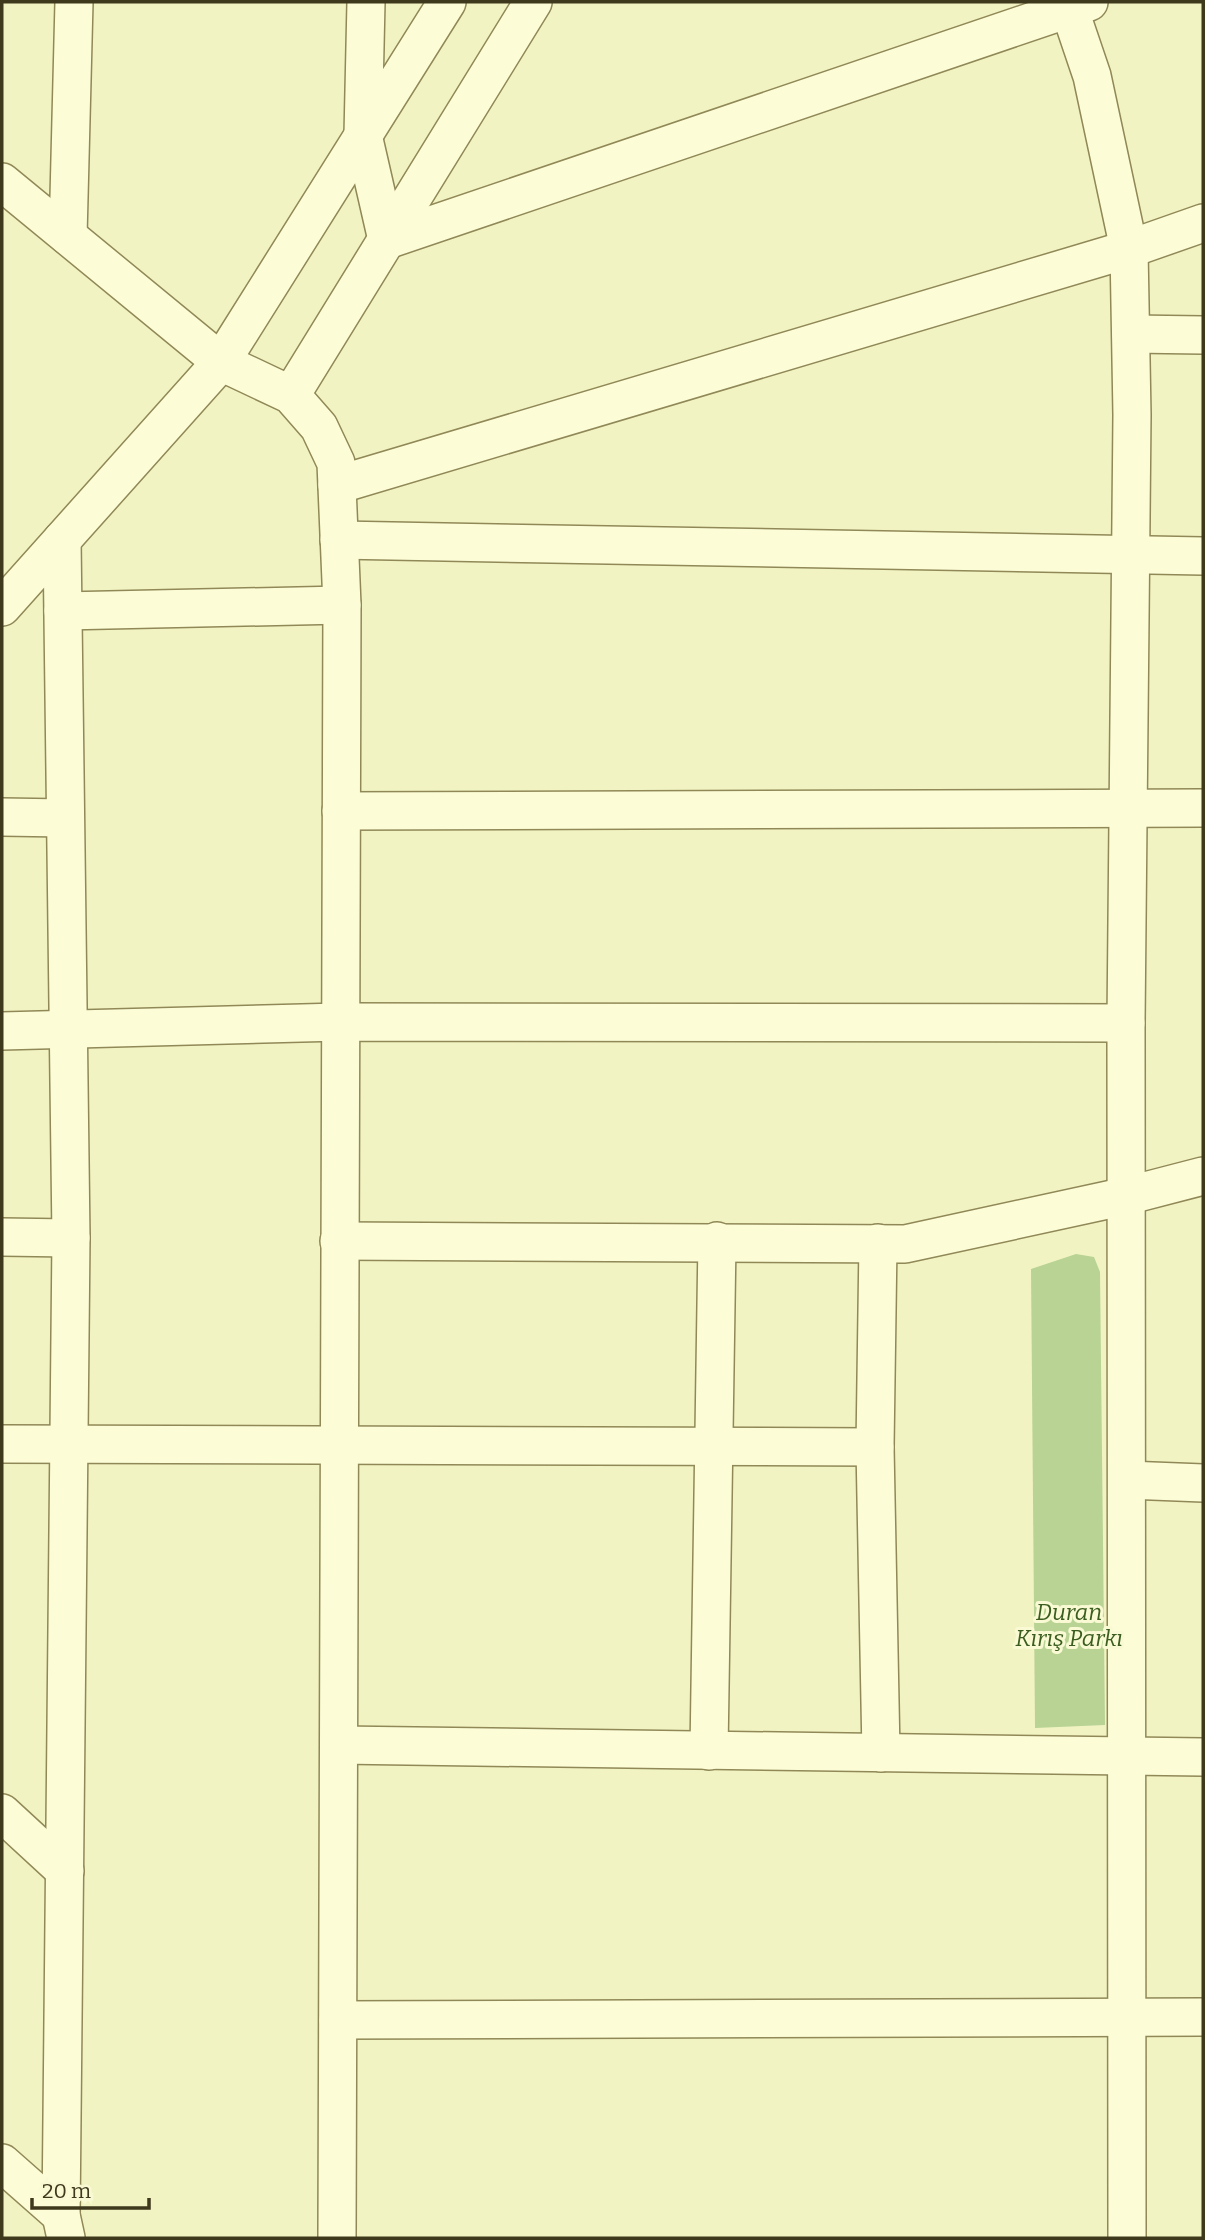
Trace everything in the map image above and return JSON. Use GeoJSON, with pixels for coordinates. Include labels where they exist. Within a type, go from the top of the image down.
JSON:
{"type":"FeatureCollection","features":[{"type":"Feature","properties":{"kind":"street"},"geometry":{"type":"LineString","coordinates":[[68,236],[74,2]]}},
{"type":"Feature","properties":{"kind":"street"},"geometry":{"type":"LineString","coordinates":[[366,2],[363,135],[387,240]]}},
{"type":"Feature","properties":{"kind":"street"},"geometry":{"type":"LineString","coordinates":[[2,607],[221,362],[447,2]]}},
{"type":"Feature","properties":{"kind":"street"},"geometry":{"type":"LineString","coordinates":[[291,395],[533,2]]}},
{"type":"Feature","properties":{"kind":"street"},"geometry":{"type":"LineString","coordinates":[[387,240],[1075,4],[1129,248],[1132,555],[1126,1023],[1127,2238]]}},
{"type":"Feature","properties":{"kind":"street"},"geometry":{"type":"LineString","coordinates":[[2,182],[221,362],[291,395],[319,427],[336,463],[342,605],[337,2238]]}},
{"type":"Feature","properties":{"kind":"street"},"geometry":{"type":"LineString","coordinates":[[337,485],[1129,248],[1203,223]]}},
{"type":"Feature","properties":{"kind":"street"},"geometry":{"type":"LineString","coordinates":[[1131,334],[1203,335]]}},
{"type":"Feature","properties":{"kind":"street"},"geometry":{"type":"LineString","coordinates":[[62,540],[71,1238],[64,2227]]}},
{"type":"Feature","properties":{"kind":"street"},"geometry":{"type":"LineString","coordinates":[[339,540],[1203,555]]}},
{"type":"Feature","properties":{"kind":"street"},"geometry":{"type":"LineString","coordinates":[[63,611],[342,605]]}},
{"type":"Feature","properties":{"kind":"street"},"geometry":{"type":"LineString","coordinates":[[341,811],[1203,808]]}},
{"type":"Feature","properties":{"kind":"street"},"geometry":{"type":"LineString","coordinates":[[2,817],[65,818]]}},
{"type":"Feature","properties":{"kind":"street"},"geometry":{"type":"LineString","coordinates":[[2,1031],[340,1022],[1126,1023]]}},
{"type":"Feature","properties":{"kind":"street"},"geometry":{"type":"LineString","coordinates":[[339,1241],[905,1244],[1126,1196],[1203,1176]]}},
{"type":"Feature","properties":{"kind":"street"},"geometry":{"type":"LineString","coordinates":[[2,1237],[71,1238]]}},
{"type":"Feature","properties":{"kind":"street"},"geometry":{"type":"LineString","coordinates":[[709,1751],[717,1241]]}},
{"type":"Feature","properties":{"kind":"street"},"geometry":{"type":"LineString","coordinates":[[878,1243],[875,1447],[881,1753]]}},
{"type":"Feature","properties":{"kind":"street"},"geometry":{"type":"LineString","coordinates":[[2,1444],[875,1447]]}},
{"type":"Feature","properties":{"kind":"street"},"geometry":{"type":"LineString","coordinates":[[1127,1480],[1203,1483]]}},
{"type":"Feature","properties":{"kind":"street"},"geometry":{"type":"LineString","coordinates":[[339,1745],[1203,1757]]}},
{"type":"Feature","properties":{"kind":"street"},"geometry":{"type":"LineString","coordinates":[[2,1813],[65,1871]]}},
{"type":"Feature","properties":{"kind":"street"},"geometry":{"type":"LineString","coordinates":[[338,2020],[1203,2017]]}},
{"type":"Feature","properties":{"kind":"street"},"geometry":{"type":"LineString","coordinates":[[2,2163],[64,2227]]}},
{"type":"Feature","properties":{"kind":"green space","name":"Duran Kırış Parkı"},"geometry":{"type":"Polygon","coordinates":[[[1076,1254],[1094,1257],[1100,1272],[1105,1725],[1035,1728],[1031,1269],[1076,1254]]]}}]}
